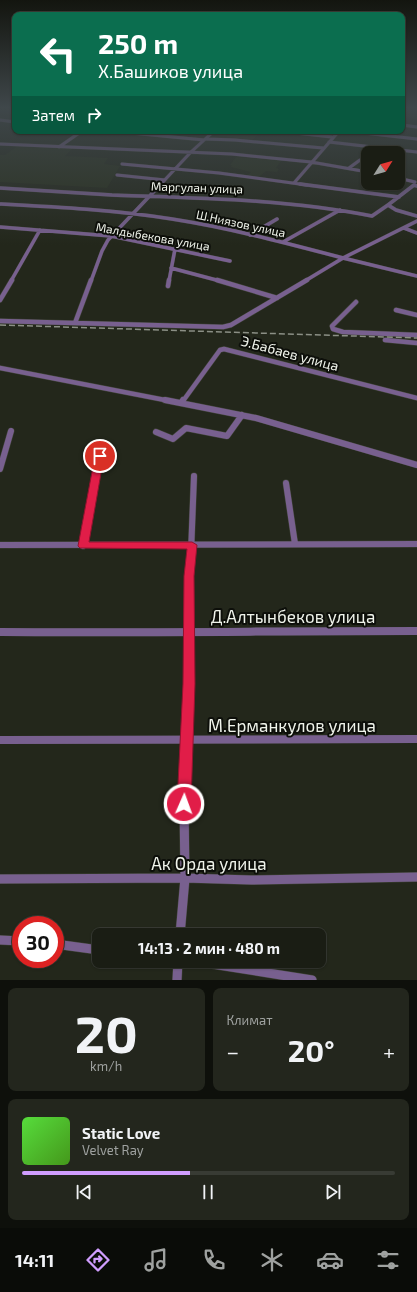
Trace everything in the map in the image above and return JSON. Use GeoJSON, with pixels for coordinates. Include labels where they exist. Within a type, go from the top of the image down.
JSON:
{"type":"FeatureCollection","features":[{"type":"Feature","properties":{"kind":"street"},"geometry":{"type":"LineString","coordinates":[[75,323],[102,251],[111,236],[134,214],[190,154]]}},
{"type":"Feature","properties":{"kind":"street"},"geometry":{"type":"LineString","coordinates":[[227,154],[311,162],[361,171]]}},
{"type":"Feature","properties":{"kind":"street"},"geometry":{"type":"LineString","coordinates":[[294,183],[318,154]]}},
{"type":"Feature","properties":{"kind":"street"},"geometry":{"type":"LineString","coordinates":[[349,168],[360,160]]}},
{"type":"Feature","properties":{"kind":"street"},"geometry":{"type":"LineString","coordinates":[[122,164],[176,168],[399,197]]}},
{"type":"Feature","properties":{"kind":"street"},"geometry":{"type":"LineString","coordinates":[[117,175],[165,180]]}},
{"type":"Feature","properties":{"kind":"street"},"geometry":{"type":"LineString","coordinates":[[405,180],[416,183]]}},
{"type":"Feature","properties":{"kind":"street"},"geometry":{"type":"LineString","coordinates":[[416,183],[388,205],[396,210],[417,216]]}},
{"type":"Feature","properties":{"kind":"street","name":"Маргулан улица"},"geometry":{"type":"LineString","coordinates":[[0,188],[262,200],[340,210],[372,216],[388,205]]}},
{"type":"Feature","properties":{"kind":"street","name":"Ш.Ниязов улица"},"geometry":{"type":"LineString","coordinates":[[0,204],[134,214],[196,223],[283,242],[417,276]]}},
{"type":"Feature","properties":{"kind":"street"},"geometry":{"type":"LineString","coordinates":[[283,242],[340,210]]}},
{"type":"Feature","properties":{"kind":"street"},"geometry":{"type":"LineString","coordinates":[[250,235],[277,219]]}},
{"type":"Feature","properties":{"kind":"street"},"geometry":{"type":"LineString","coordinates":[[0,321],[223,327],[232,325],[343,258],[417,221]]}},
{"type":"Feature","properties":{"kind":"street","name":"Малдыбекова улица"},"geometry":{"type":"LineString","coordinates":[[0,227],[111,236],[230,260]]}},
{"type":"Feature","properties":{"kind":"street"},"geometry":{"type":"LineString","coordinates":[[404,228],[417,233]]}},
{"type":"Feature","properties":{"kind":"street"},"geometry":{"type":"LineString","coordinates":[[0,300],[40,230]]}},
{"type":"Feature","properties":{"kind":"street"},"geometry":{"type":"LineString","coordinates":[[168,286],[175,249]]}},
{"type":"Feature","properties":{"kind":"street"},"geometry":{"type":"LineString","coordinates":[[171,268],[215,279],[277,298]]}},
{"type":"Feature","properties":{"kind":"street"},"geometry":{"type":"LineString","coordinates":[[356,302],[336,321],[332,326],[333,329],[342,332],[417,335]]}},
{"type":"Feature","properties":{"kind":"street"},"geometry":{"type":"LineString","coordinates":[[396,310],[417,315]]}},
{"type":"Feature","properties":{"kind":"street"},"geometry":{"type":"LineString","coordinates":[[385,340],[417,343]]}},
{"type":"Feature","properties":{"kind":"street","name":"Э.Бабаев улица"},"geometry":{"type":"LineString","coordinates":[[182,402],[220,350],[224,348],[417,398]]}},
{"type":"Feature","properties":{"kind":"street"},"geometry":{"type":"LineString","coordinates":[[0,368],[182,402],[242,415],[295,428],[417,466]]}},
{"type":"Feature","properties":{"kind":"street"},"geometry":{"type":"LineString","coordinates":[[156,432],[174,439],[186,428],[227,436],[242,415]]}},
{"type":"Feature","properties":{"kind":"street"},"geometry":{"type":"LineString","coordinates":[[0,469],[11,431]]}},
{"type":"Feature","properties":{"kind":"street"},"geometry":{"type":"LineString","coordinates":[[83,546],[100,456]]}},
{"type":"Feature","properties":{"kind":"street"},"geometry":{"type":"LineString","coordinates":[[181,928],[185,878],[184,804],[189,684],[189,576],[192,545],[194,476]]}},
{"type":"Feature","properties":{"kind":"street"},"geometry":{"type":"LineString","coordinates":[[286,483],[295,544]]}},
{"type":"Feature","properties":{"kind":"street"},"geometry":{"type":"LineString","coordinates":[[0,545],[417,544]]}},
{"type":"Feature","properties":{"kind":"street","name":"Д.Алтынбеков улица"},"geometry":{"type":"LineString","coordinates":[[0,632],[109,633],[189,631],[417,631]]}},
{"type":"Feature","properties":{"kind":"street","name":"М.Ерманкулов улица"},"geometry":{"type":"LineString","coordinates":[[0,740],[186,741],[417,739]]}},
{"type":"Feature","properties":{"kind":"street","name":"Ак Орда улица"},"geometry":{"type":"LineString","coordinates":[[0,879],[185,878],[251,880],[417,877]]}},
{"type":"Feature","properties":{"kind":"street"},"geometry":{"type":"LineString","coordinates":[[0,940],[12,941]]}},
{"type":"Feature","properties":{"kind":"street"},"geometry":{"type":"LineString","coordinates":[[64,945],[92,949]]}},
{"type":"Feature","properties":{"kind":"street"},"geometry":{"type":"LineString","coordinates":[[177,980],[178,968]]}},
{"type":"Feature","properties":{"kind":"street"},"geometry":{"type":"LineString","coordinates":[[237,968],[312,980]]}},
{"type":"Feature","properties":{"kind":"shaded area"},"geometry":{"type":"Polygon","coordinates":[[[7,154],[67,154],[65,156],[108,158],[104,164],[120,166],[107,188],[0,182],[0,155],[7,154]]]}},
{"type":"Feature","properties":{"kind":"shaded area"},"geometry":{"type":"Polygon","coordinates":[[[236,157],[281,161],[276,168],[279,169],[277,172],[266,171],[259,177],[248,175],[251,172],[231,167],[232,165],[230,165],[236,157]]]}},
{"type":"Feature","properties":{"kind":"railway"},"geometry":{"type":"LineString","coordinates":[[0,325],[417,338]]}},
{"type":"Feature","properties":{"kind":"route"},"geometry":{"type":"LineString","coordinates":[[100,456],[83,546],[192,545],[189,576],[189,684],[184,804]]}}]}
